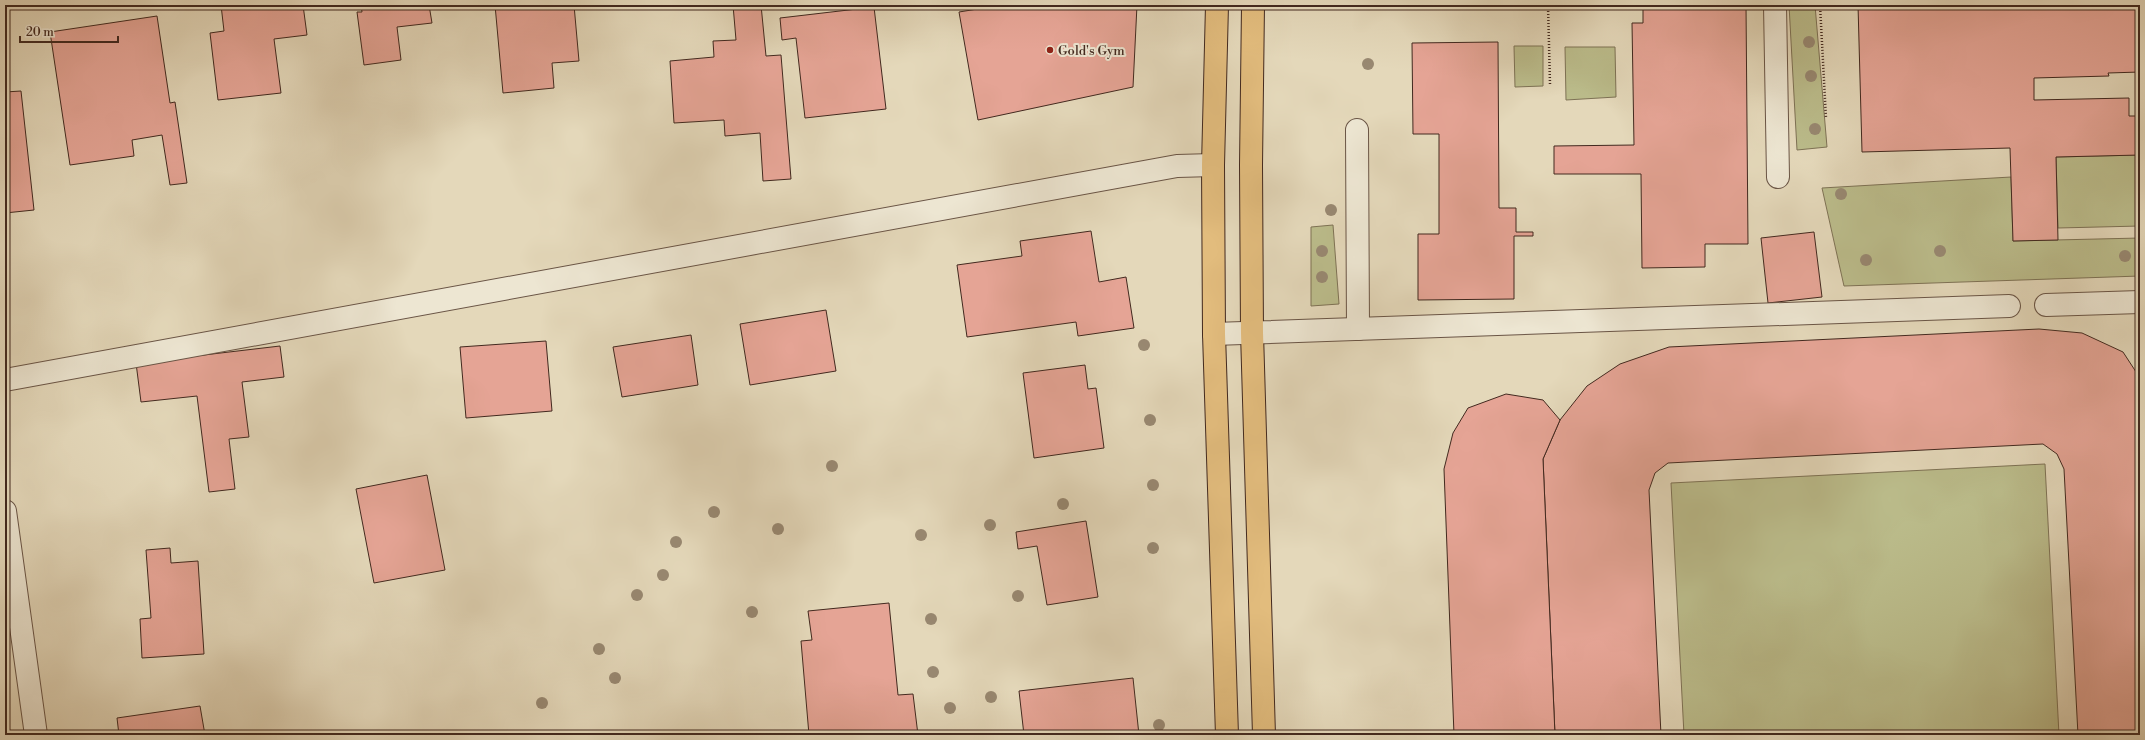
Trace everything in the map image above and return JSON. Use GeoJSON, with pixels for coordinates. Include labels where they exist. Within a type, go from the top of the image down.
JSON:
{"type":"FeatureCollection","features":[{"type":"Feature","properties":{"kind":"main road"},"geometry":{"type":"LineString","coordinates":[[1217,5],[1213,165],[1214,334],[1227,735]]}},
{"type":"Feature","properties":{"kind":"main road"},"geometry":{"type":"LineString","coordinates":[[1253,5],[1251,165],[1252,333],[1264,735]]}},
{"type":"Feature","properties":{"kind":"street"},"geometry":{"type":"LineString","coordinates":[[1775,5],[1778,177]]}},
{"type":"Feature","properties":{"kind":"street"},"geometry":{"type":"LineString","coordinates":[[1357,130],[1358,329]]}},
{"type":"Feature","properties":{"kind":"street"},"geometry":{"type":"LineString","coordinates":[[5,380],[1177,166],[1213,165]]}},
{"type":"Feature","properties":{"kind":"street"},"geometry":{"type":"LineString","coordinates":[[2046,305],[2140,302]]}},
{"type":"Feature","properties":{"kind":"street"},"geometry":{"type":"LineString","coordinates":[[1214,334],[2009,306]]}},
{"type":"Feature","properties":{"kind":"street"},"geometry":{"type":"LineString","coordinates":[[5,511],[36,735]]}},
{"type":"Feature","properties":{"kind":"path"},"geometry":{"type":"LineString","coordinates":[[1548,5],[1550,84]]}},
{"type":"Feature","properties":{"kind":"path"},"geometry":{"type":"LineString","coordinates":[[1820,5],[1826,118]]}},
{"type":"Feature","properties":{"kind":"green space"},"geometry":{"type":"Polygon","coordinates":[[[1789,5],[1815,5],[1827,147],[1797,150],[1789,5]]]}},
{"type":"Feature","properties":{"kind":"green space"},"geometry":{"type":"Polygon","coordinates":[[[1514,46],[1543,46],[1543,86],[1515,87],[1514,46]]]}},
{"type":"Feature","properties":{"kind":"green space"},"geometry":{"type":"Polygon","coordinates":[[[1565,47],[1615,47],[1616,97],[1566,100],[1565,47]]]}},
{"type":"Feature","properties":{"kind":"green space"},"geometry":{"type":"Polygon","coordinates":[[[2140,155],[2140,226],[2058,228],[2056,157],[2140,155]]]}},
{"type":"Feature","properties":{"kind":"green space"},"geometry":{"type":"Polygon","coordinates":[[[2011,177],[2013,241],[2140,238],[2140,276],[1844,286],[1822,188],[2011,177]]]}},
{"type":"Feature","properties":{"kind":"green space"},"geometry":{"type":"Polygon","coordinates":[[[1333,225],[1339,304],[1311,306],[1311,227],[1333,225]]]}},
{"type":"Feature","properties":{"kind":"green space"},"geometry":{"type":"Polygon","coordinates":[[[2045,464],[2059,735],[1684,735],[1671,483],[2045,464]]]}},
{"type":"Feature","properties":{"kind":"building"},"geometry":{"type":"Polygon","coordinates":[[[221,5],[303,5],[307,35],[274,39],[281,93],[218,100],[210,33],[224,31],[221,5]]]}},
{"type":"Feature","properties":{"kind":"building"},"geometry":{"type":"Polygon","coordinates":[[[361,5],[429,5],[432,23],[397,27],[401,60],[364,65],[357,12],[362,12],[361,5]]]}},
{"type":"Feature","properties":{"kind":"building"},"geometry":{"type":"Polygon","coordinates":[[[495,5],[574,5],[579,61],[552,63],[554,88],[503,93],[495,5]]]}},
{"type":"Feature","properties":{"kind":"building"},"geometry":{"type":"Polygon","coordinates":[[[733,5],[761,5],[766,56],[781,55],[791,179],[763,181],[760,133],[725,136],[724,120],[674,123],[670,61],[714,57],[713,41],[736,40],[733,5]]]}},
{"type":"Feature","properties":{"kind":"building","name":"Gold's Gym"},"geometry":{"type":"Polygon","coordinates":[[[1002,5],[1137,5],[1133,87],[978,120],[959,12],[1002,5]]]}},
{"type":"Feature","properties":{"kind":"building"},"geometry":{"type":"Polygon","coordinates":[[[1643,5],[1746,5],[1748,244],[1705,244],[1705,267],[1642,268],[1641,174],[1554,174],[1554,146],[1634,145],[1632,23],[1643,23],[1643,5]]]}},
{"type":"Feature","properties":{"kind":"building"},"geometry":{"type":"Polygon","coordinates":[[[1858,5],[2140,5],[2140,72],[2108,73],[2109,76],[2034,78],[2034,100],[2129,98],[2129,116],[2140,116],[2140,155],[2056,157],[2058,240],[2013,241],[2010,148],[1862,152],[1858,5]]]}},
{"type":"Feature","properties":{"kind":"building"},"geometry":{"type":"Polygon","coordinates":[[[874,7],[886,109],[805,118],[796,38],[782,40],[780,18],[874,7]]]}},
{"type":"Feature","properties":{"kind":"building"},"geometry":{"type":"Polygon","coordinates":[[[157,16],[170,103],[175,102],[187,183],[170,185],[162,135],[132,140],[134,156],[70,165],[50,32],[157,16]]]}},
{"type":"Feature","properties":{"kind":"building"},"geometry":{"type":"Polygon","coordinates":[[[1498,42],[1499,208],[1516,208],[1516,232],[1533,232],[1533,236],[1514,236],[1514,299],[1418,300],[1418,234],[1439,234],[1439,134],[1413,134],[1412,43],[1498,42]]]}},
{"type":"Feature","properties":{"kind":"building"},"geometry":{"type":"Polygon","coordinates":[[[21,91],[34,210],[5,213],[5,92],[21,91]]]}},
{"type":"Feature","properties":{"kind":"building"},"geometry":{"type":"Polygon","coordinates":[[[1091,231],[1099,282],[1126,277],[1134,328],[1078,336],[1076,322],[967,337],[957,265],[1022,256],[1020,241],[1091,231]]]}},
{"type":"Feature","properties":{"kind":"building"},"geometry":{"type":"Polygon","coordinates":[[[1814,232],[1822,297],[1768,303],[1761,238],[1814,232]]]}},
{"type":"Feature","properties":{"kind":"building"},"geometry":{"type":"Polygon","coordinates":[[[826,310],[836,371],[750,385],[740,324],[826,310]]]}},
{"type":"Feature","properties":{"kind":"building"},"geometry":{"type":"Polygon","coordinates":[[[2039,329],[2082,333],[2123,352],[2140,378],[2140,735],[2078,735],[2064,469],[2057,454],[2043,444],[1668,463],[1655,473],[1649,490],[1661,735],[1555,735],[1543,459],[1560,420],[1587,386],[1620,364],[1669,347],[2039,329]]]}},
{"type":"Feature","properties":{"kind":"building"},"geometry":{"type":"Polygon","coordinates":[[[691,335],[698,385],[622,397],[613,347],[691,335]]]}},
{"type":"Feature","properties":{"kind":"building"},"geometry":{"type":"Polygon","coordinates":[[[546,341],[552,411],[466,418],[460,347],[546,341]]]}},
{"type":"Feature","properties":{"kind":"building"},"geometry":{"type":"Polygon","coordinates":[[[280,346],[284,377],[242,382],[249,437],[229,439],[235,489],[209,492],[197,396],[141,402],[136,363],[280,346]]]}},
{"type":"Feature","properties":{"kind":"building"},"geometry":{"type":"Polygon","coordinates":[[[1085,365],[1088,389],[1096,388],[1104,448],[1034,458],[1023,373],[1085,365]]]}},
{"type":"Feature","properties":{"kind":"building"},"geometry":{"type":"Polygon","coordinates":[[[1506,394],[1543,400],[1560,420],[1543,459],[1555,735],[1454,735],[1444,469],[1453,433],[1468,408],[1506,394]]]}},
{"type":"Feature","properties":{"kind":"building"},"geometry":{"type":"Polygon","coordinates":[[[427,475],[445,570],[374,583],[356,489],[427,475]]]}},
{"type":"Feature","properties":{"kind":"building"},"geometry":{"type":"Polygon","coordinates":[[[1086,521],[1098,597],[1047,605],[1037,546],[1018,549],[1016,532],[1086,521]]]}},
{"type":"Feature","properties":{"kind":"building"},"geometry":{"type":"Polygon","coordinates":[[[170,548],[171,563],[198,561],[204,654],[142,658],[140,619],[151,618],[146,550],[170,548]]]}},
{"type":"Feature","properties":{"kind":"building"},"geometry":{"type":"Polygon","coordinates":[[[889,603],[898,695],[913,694],[918,735],[809,735],[801,641],[812,640],[808,611],[889,603]]]}},
{"type":"Feature","properties":{"kind":"building"},"geometry":{"type":"Polygon","coordinates":[[[1133,678],[1139,735],[1024,735],[1019,691],[1133,678]]]}},
{"type":"Feature","properties":{"kind":"building"},"geometry":{"type":"Polygon","coordinates":[[[200,706],[205,735],[119,735],[117,718],[200,706]]]}},
{"type":"Feature","properties":{"kind":"place","name":"Gold's Gym"},"geometry":{"type":"Point","coordinates":[1050,50]}}]}
